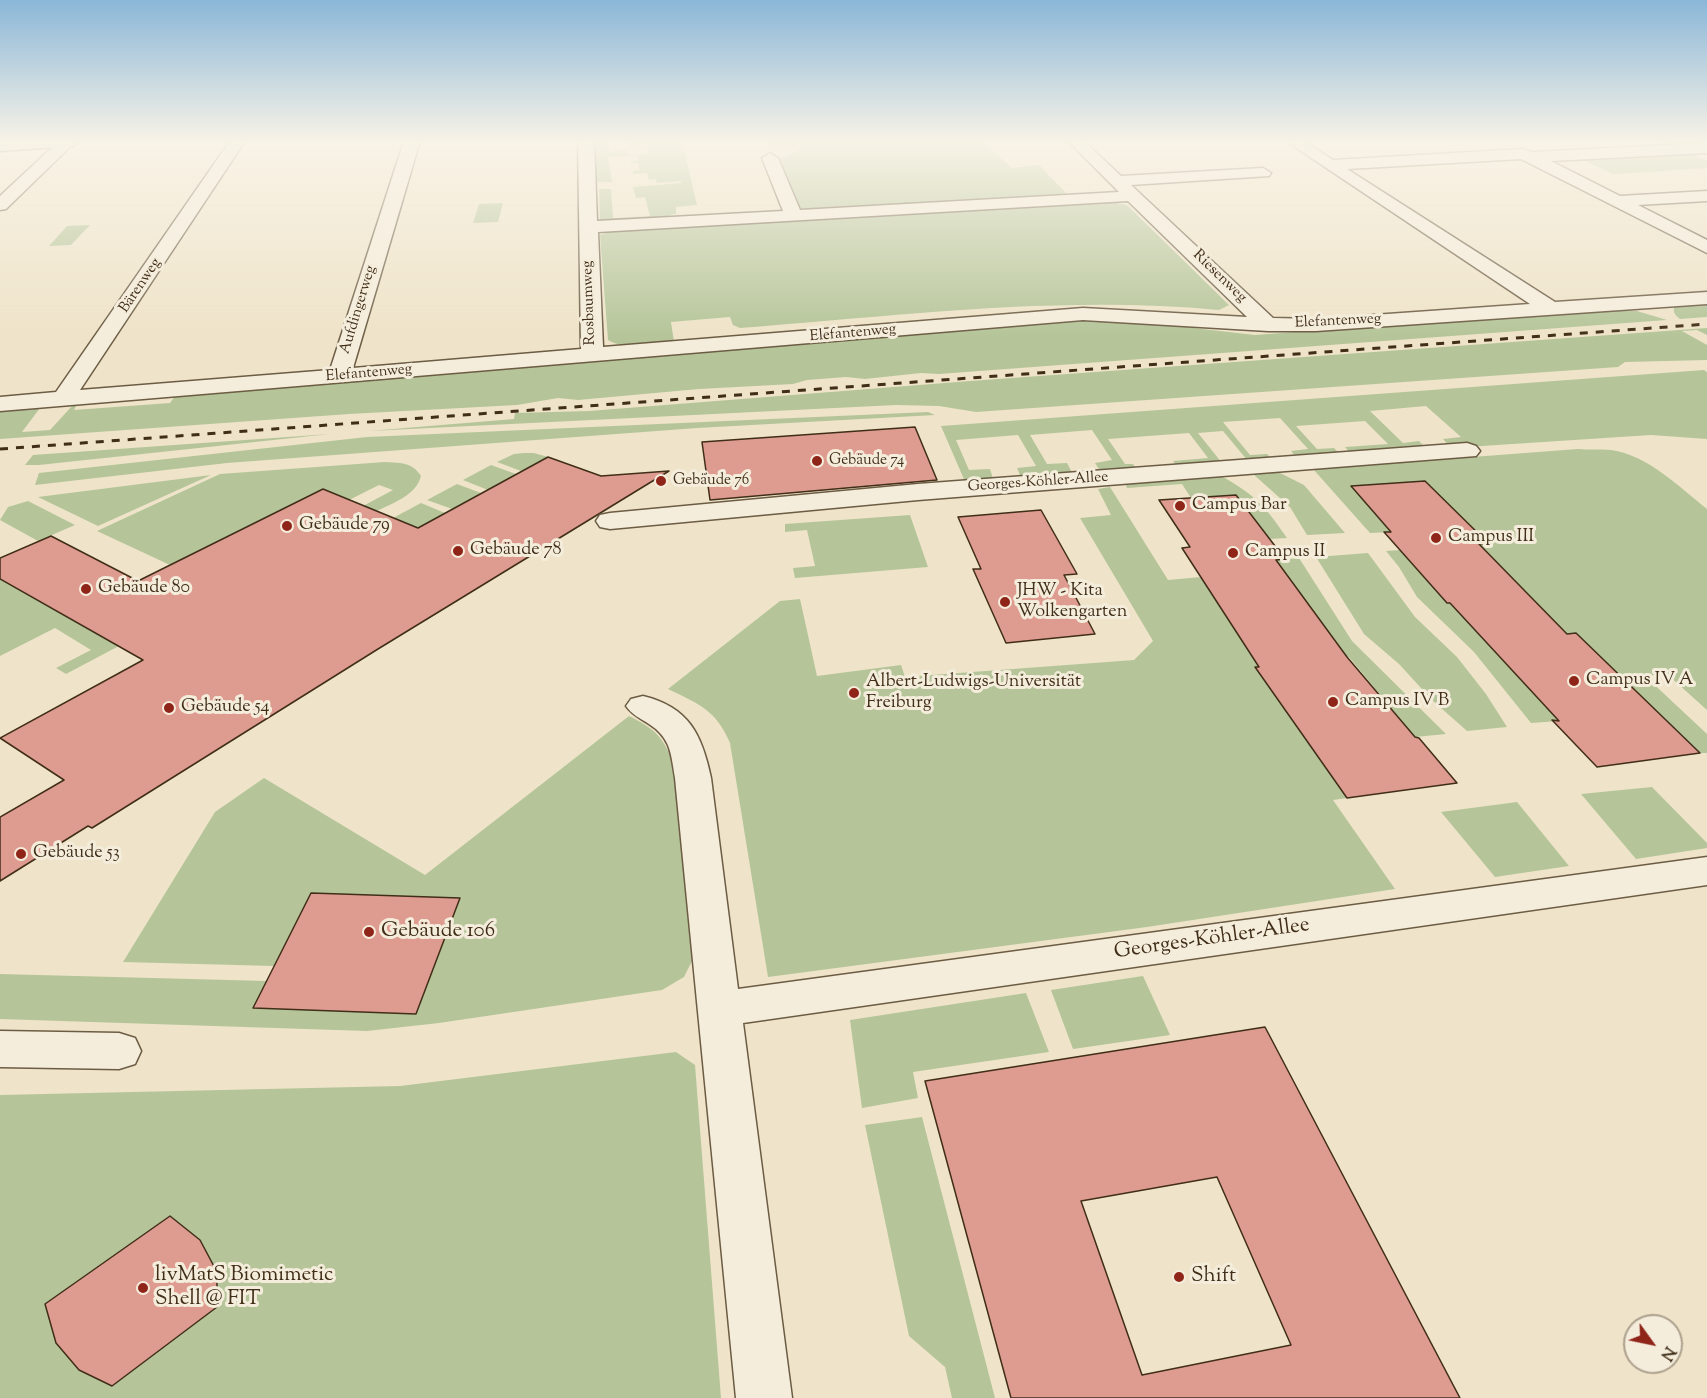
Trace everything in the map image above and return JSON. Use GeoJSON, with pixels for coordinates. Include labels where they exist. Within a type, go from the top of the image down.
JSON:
{"type":"FeatureCollection","features":[{"type":"Feature","properties":{"kind":"street","name":"Bärenweg"},"geometry":{"type":"LineString","coordinates":[[62,400],[194,206]]}},
{"type":"Feature","properties":{"kind":"street","name":"Aufdingerweg"},"geometry":{"type":"LineString","coordinates":[[339,376],[391,206]]}},
{"type":"Feature","properties":{"kind":"street","name":"Rosbaumweg"},"geometry":{"type":"LineString","coordinates":[[587,206],[592,356]]}},
{"type":"Feature","properties":{"kind":"street"},"geometry":{"type":"LineString","coordinates":[[789,206],[793,215]]}},
{"type":"Feature","properties":{"kind":"street"},"geometry":{"type":"LineString","coordinates":[[587,227],[949,206]]}},
{"type":"Feature","properties":{"kind":"street","name":"Riesenweg"},"geometry":{"type":"LineString","coordinates":[[1143,206],[1268,325]]}},
{"type":"Feature","properties":{"kind":"street"},"geometry":{"type":"LineString","coordinates":[[1393,206],[1551,309]]}},
{"type":"Feature","properties":{"kind":"street"},"geometry":{"type":"LineString","coordinates":[[1626,206],[1707,247]]}},
{"type":"Feature","properties":{"kind":"street","name":"Elefantenweg"},"geometry":{"type":"LineString","coordinates":[[0,404],[1083,315],[1136,316],[1268,325],[1316,325],[1707,298]]}},
{"type":"Feature","properties":{"kind":"street","name":"Georges-Köhler-Allee"},"geometry":{"type":"LineString","coordinates":[[610,521],[918,492],[1467,451]]}},
{"type":"Feature","properties":{"kind":"street"},"geometry":{"type":"LineString","coordinates":[[643,706],[670,721],[685,740],[693,778],[764,1398]]}},
{"type":"Feature","properties":{"kind":"street","name":"Georges-Köhler-Allee"},"geometry":{"type":"LineString","coordinates":[[718,1009],[1707,871]]}},
{"type":"Feature","properties":{"kind":"street"},"geometry":{"type":"LineString","coordinates":[[0,1049],[119,1051]]}},
{"type":"Feature","properties":{"kind":"green space"},"geometry":{"type":"Polygon","coordinates":[[[478,206],[502,206],[498,222],[473,223],[478,206]]]}},
{"type":"Feature","properties":{"kind":"green space"},"geometry":{"type":"Polygon","coordinates":[[[600,206],[612,206],[613,218],[650,216],[647,206],[684,206],[676,207],[676,214],[669,215],[670,218],[600,223],[600,206]]]}},
{"type":"Feature","properties":{"kind":"green space"},"geometry":{"type":"Polygon","coordinates":[[[799,206],[896,206],[808,211],[799,206]]]}},
{"type":"Feature","properties":{"kind":"green space"},"geometry":{"type":"Polygon","coordinates":[[[1058,206],[1128,206],[1229,305],[1219,310],[1159,306],[1039,306],[919,313],[740,328],[733,325],[730,317],[671,322],[674,342],[640,346],[623,345],[608,340],[600,235],[612,231],[1058,206]]]}},
{"type":"Feature","properties":{"kind":"green space"},"geometry":{"type":"Polygon","coordinates":[[[90,225],[71,245],[49,246],[67,226],[90,225]]]}},
{"type":"Feature","properties":{"kind":"green space"},"geometry":{"type":"Polygon","coordinates":[[[1707,305],[1707,317],[1680,319],[1674,310],[1674,306],[1707,305]]]}},
{"type":"Feature","properties":{"kind":"green space"},"geometry":{"type":"Polygon","coordinates":[[[1590,310],[1637,311],[1667,320],[939,374],[921,373],[865,379],[846,377],[807,380],[793,384],[699,389],[578,400],[558,398],[517,405],[349,414],[0,439],[0,411],[40,408],[22,432],[50,430],[73,405],[77,404],[74,410],[170,403],[175,396],[1054,321],[1124,320],[1255,335],[1590,310]]]}},
{"type":"Feature","properties":{"kind":"green space"},"geometry":{"type":"Polygon","coordinates":[[[1707,328],[1707,335],[1697,330],[1682,331],[1707,345],[1707,360],[1625,362],[1618,367],[976,412],[939,406],[896,405],[369,431],[514,419],[515,413],[589,411],[1707,328]]]}},
{"type":"Feature","properties":{"kind":"green space"},"geometry":{"type":"Polygon","coordinates":[[[1704,370],[1707,372],[1707,439],[1651,435],[1451,448],[1443,439],[1461,437],[1426,406],[1370,411],[1403,443],[1419,441],[1428,450],[1352,455],[1345,447],[1388,444],[1365,421],[1296,426],[1317,449],[1334,448],[1340,454],[1297,458],[1291,451],[1308,449],[1280,418],[1223,422],[1250,455],[1267,454],[1273,460],[1248,461],[1223,431],[1198,433],[1222,463],[1178,467],[1173,461],[1208,458],[1189,433],[1108,439],[1125,464],[1133,464],[1137,470],[1101,472],[1095,463],[1112,460],[1092,430],[1030,435],[1047,464],[1067,463],[1074,476],[1022,480],[1017,468],[1036,466],[1018,435],[956,440],[969,470],[990,469],[994,482],[966,484],[941,426],[1704,370]]]}},
{"type":"Feature","properties":{"kind":"green space"},"geometry":{"type":"Polygon","coordinates":[[[928,412],[935,415],[697,428],[227,463],[35,485],[39,473],[367,437],[928,412]]]}},
{"type":"Feature","properties":{"kind":"green space"},"geometry":{"type":"Polygon","coordinates":[[[330,434],[39,465],[25,465],[33,455],[330,434]]]}},
{"type":"Feature","properties":{"kind":"green space"},"geometry":{"type":"Polygon","coordinates":[[[1578,449],[1611,450],[1638,458],[1662,473],[1707,509],[1707,710],[1667,674],[1645,676],[1707,734],[1707,753],[1700,753],[1576,633],[1487,642],[1559,721],[1531,723],[1474,652],[1417,597],[1399,567],[1386,551],[1400,550],[1447,603],[1529,596],[1479,544],[1487,543],[1425,481],[1351,486],[1391,532],[1370,533],[1313,469],[1578,449]]]}},
{"type":"Feature","properties":{"kind":"green space"},"geometry":{"type":"Polygon","coordinates":[[[524,453],[548,457],[521,471],[497,462],[514,454],[524,453]]]}},
{"type":"Feature","properties":{"kind":"green space"},"geometry":{"type":"Polygon","coordinates":[[[385,462],[410,466],[421,476],[414,489],[396,502],[375,512],[363,506],[393,490],[379,485],[349,500],[323,489],[170,565],[97,531],[220,474],[385,462]]]}},
{"type":"Feature","properties":{"kind":"green space"},"geometry":{"type":"Polygon","coordinates":[[[491,465],[516,474],[488,490],[463,480],[491,465]]]}},
{"type":"Feature","properties":{"kind":"green space"},"geometry":{"type":"Polygon","coordinates":[[[1278,472],[1304,485],[1345,533],[1307,535],[1290,507],[1253,474],[1278,472]]]}},
{"type":"Feature","properties":{"kind":"green space"},"geometry":{"type":"Polygon","coordinates":[[[211,475],[98,526],[38,497],[211,475]]]}},
{"type":"Feature","properties":{"kind":"green space"},"geometry":{"type":"Polygon","coordinates":[[[1221,476],[1258,502],[1287,538],[1270,539],[1236,495],[1191,498],[1182,484],[1127,488],[1125,483],[1221,476]]]}},
{"type":"Feature","properties":{"kind":"green space"},"geometry":{"type":"Polygon","coordinates":[[[457,484],[481,493],[452,509],[427,500],[457,484]]]}},
{"type":"Feature","properties":{"kind":"green space"},"geometry":{"type":"Polygon","coordinates":[[[1110,487],[1168,580],[1201,577],[1229,621],[1315,614],[1276,560],[1299,558],[1352,641],[1446,734],[1415,737],[1349,657],[1256,667],[1347,798],[1333,800],[1395,889],[1147,927],[768,977],[730,743],[712,715],[698,704],[668,689],[780,601],[800,599],[817,676],[901,665],[905,677],[1134,660],[1153,641],[1080,518],[1111,515],[1098,489],[1110,487]]]}},
{"type":"Feature","properties":{"kind":"green space"},"geometry":{"type":"Polygon","coordinates":[[[28,501],[75,525],[38,541],[0,520],[8,507],[28,501]]]}},
{"type":"Feature","properties":{"kind":"green space"},"geometry":{"type":"Polygon","coordinates":[[[421,503],[445,513],[405,535],[380,525],[421,503]]]}},
{"type":"Feature","properties":{"kind":"green space"},"geometry":{"type":"Polygon","coordinates":[[[910,515],[928,567],[795,578],[793,568],[815,566],[807,530],[785,532],[785,524],[910,515]]]}},
{"type":"Feature","properties":{"kind":"green space"},"geometry":{"type":"Polygon","coordinates":[[[1368,553],[1415,617],[1457,657],[1486,694],[1507,727],[1467,731],[1432,700],[1399,664],[1364,634],[1316,557],[1368,553]]]}},
{"type":"Feature","properties":{"kind":"green space"},"geometry":{"type":"Polygon","coordinates":[[[0,579],[151,629],[66,674],[56,668],[91,650],[55,628],[0,656],[0,579]]]}},
{"type":"Feature","properties":{"kind":"green space"},"geometry":{"type":"Polygon","coordinates":[[[629,716],[658,735],[674,765],[692,961],[684,977],[662,990],[439,1023],[367,1031],[0,1019],[0,974],[267,981],[254,1008],[416,1014],[460,898],[274,966],[123,962],[215,812],[264,778],[425,875],[629,716]]]}},
{"type":"Feature","properties":{"kind":"green space"},"geometry":{"type":"Polygon","coordinates":[[[1652,787],[1707,843],[1707,848],[1636,859],[1581,794],[1652,787]]]}},
{"type":"Feature","properties":{"kind":"green space"},"geometry":{"type":"Polygon","coordinates":[[[1517,802],[1569,866],[1495,877],[1441,812],[1517,802]]]}},
{"type":"Feature","properties":{"kind":"green space"},"geometry":{"type":"Polygon","coordinates":[[[1143,976],[1170,1035],[1073,1049],[1051,990],[1143,976]]]}},
{"type":"Feature","properties":{"kind":"green space"},"geometry":{"type":"Polygon","coordinates":[[[1026,993],[1049,1052],[913,1072],[918,1098],[862,1108],[850,1020],[1026,993]]]}},
{"type":"Feature","properties":{"kind":"green space"},"geometry":{"type":"Polygon","coordinates":[[[676,1052],[695,1065],[721,1398],[0,1398],[0,1095],[400,1086],[676,1052]]]}},
{"type":"Feature","properties":{"kind":"green space"},"geometry":{"type":"Polygon","coordinates":[[[922,1117],[995,1398],[952,1398],[945,1367],[909,1336],[865,1125],[922,1117]]]}},
{"type":"Feature","properties":{"kind":"building","name":"Gebäude 74"},"geometry":{"type":"Polygon","coordinates":[[[915,427],[937,480],[710,500],[702,442],[915,427]]]}},
{"type":"Feature","properties":{"kind":"building"},"geometry":{"type":"Polygon","coordinates":[[[548,457],[601,476],[669,471],[92,828],[88,826],[0,881],[0,817],[64,780],[0,738],[143,660],[0,579],[0,558],[51,536],[138,581],[323,489],[418,528],[548,457]]]}},
{"type":"Feature","properties":{"kind":"building"},"geometry":{"type":"Polygon","coordinates":[[[1425,481],[1488,543],[1479,544],[1567,634],[1576,633],[1700,753],[1597,767],[1552,720],[1559,721],[1450,603],[1447,603],[1384,532],[1391,532],[1351,486],[1425,481]]]}},
{"type":"Feature","properties":{"kind":"building"},"geometry":{"type":"Polygon","coordinates":[[[1236,495],[1285,559],[1276,560],[1347,657],[1457,783],[1347,798],[1255,667],[1259,667],[1182,548],[1190,547],[1159,500],[1236,495]]]}},
{"type":"Feature","properties":{"kind":"building"},"geometry":{"type":"Polygon","coordinates":[[[1041,510],[1077,574],[1064,575],[1095,634],[1006,643],[973,569],[981,569],[958,517],[1041,510]]]}},
{"type":"Feature","properties":{"kind":"building","name":"Gebäude 106"},"geometry":{"type":"Polygon","coordinates":[[[311,893],[460,898],[416,1014],[253,1008],[311,893]]]}},
{"type":"Feature","properties":{"kind":"building"},"geometry":{"type":"Polygon","coordinates":[[[1265,1027],[1460,1398],[1011,1398],[925,1081],[1265,1027]],[[1217,1177],[1081,1201],[1142,1375],[1291,1345],[1217,1177]]]}},
{"type":"Feature","properties":{"kind":"building","name":"livMatS Biomimetic Shell @ FIT"},"geometry":{"type":"Polygon","coordinates":[[[170,1216],[200,1240],[217,1272],[217,1307],[112,1386],[79,1370],[56,1343],[45,1304],[170,1216]]]}},
{"type":"Feature","properties":{"kind":"railway"},"geometry":{"type":"LineString","coordinates":[[0,449],[1707,324]]}},
{"type":"Feature","properties":{"kind":"place","name":"Gebäude 74"},"geometry":{"type":"Point","coordinates":[817,461]}},
{"type":"Feature","properties":{"kind":"place","name":"Gebäude 76"},"geometry":{"type":"Point","coordinates":[661,481]}},
{"type":"Feature","properties":{"kind":"place","name":"Campus Bar"},"geometry":{"type":"Point","coordinates":[1180,506]}},
{"type":"Feature","properties":{"kind":"place","name":"Gebäude 79"},"geometry":{"type":"Point","coordinates":[287,526]}},
{"type":"Feature","properties":{"kind":"place","name":"Campus III"},"geometry":{"type":"Point","coordinates":[1436,538]}},
{"type":"Feature","properties":{"kind":"place","name":"Gebäude 78"},"geometry":{"type":"Point","coordinates":[458,551]}},
{"type":"Feature","properties":{"kind":"place","name":"Campus II"},"geometry":{"type":"Point","coordinates":[1233,553]}},
{"type":"Feature","properties":{"kind":"place","name":"Gebäude 80"},"geometry":{"type":"Point","coordinates":[86,589]}},
{"type":"Feature","properties":{"kind":"place","name":"JHW - Kita Wolkengarten"},"geometry":{"type":"Point","coordinates":[1005,602]}},
{"type":"Feature","properties":{"kind":"place","name":"Campus IV A"},"geometry":{"type":"Point","coordinates":[1574,681]}},
{"type":"Feature","properties":{"kind":"place","name":"Albert-Ludwigs-Universität Freiburg"},"geometry":{"type":"Point","coordinates":[854,693]}},
{"type":"Feature","properties":{"kind":"place","name":"Campus IV B"},"geometry":{"type":"Point","coordinates":[1333,702]}},
{"type":"Feature","properties":{"kind":"place","name":"Gebäude 54"},"geometry":{"type":"Point","coordinates":[169,708]}},
{"type":"Feature","properties":{"kind":"place","name":"Gebäude 53"},"geometry":{"type":"Point","coordinates":[21,854]}},
{"type":"Feature","properties":{"kind":"place","name":"Gebäude 106"},"geometry":{"type":"Point","coordinates":[369,932]}},
{"type":"Feature","properties":{"kind":"place","name":"Shift"},"geometry":{"type":"Point","coordinates":[1179,1277]}},
{"type":"Feature","properties":{"kind":"place","name":"livMatS Biomimetic Shell @ FIT"},"geometry":{"type":"Point","coordinates":[143,1288]}}]}
